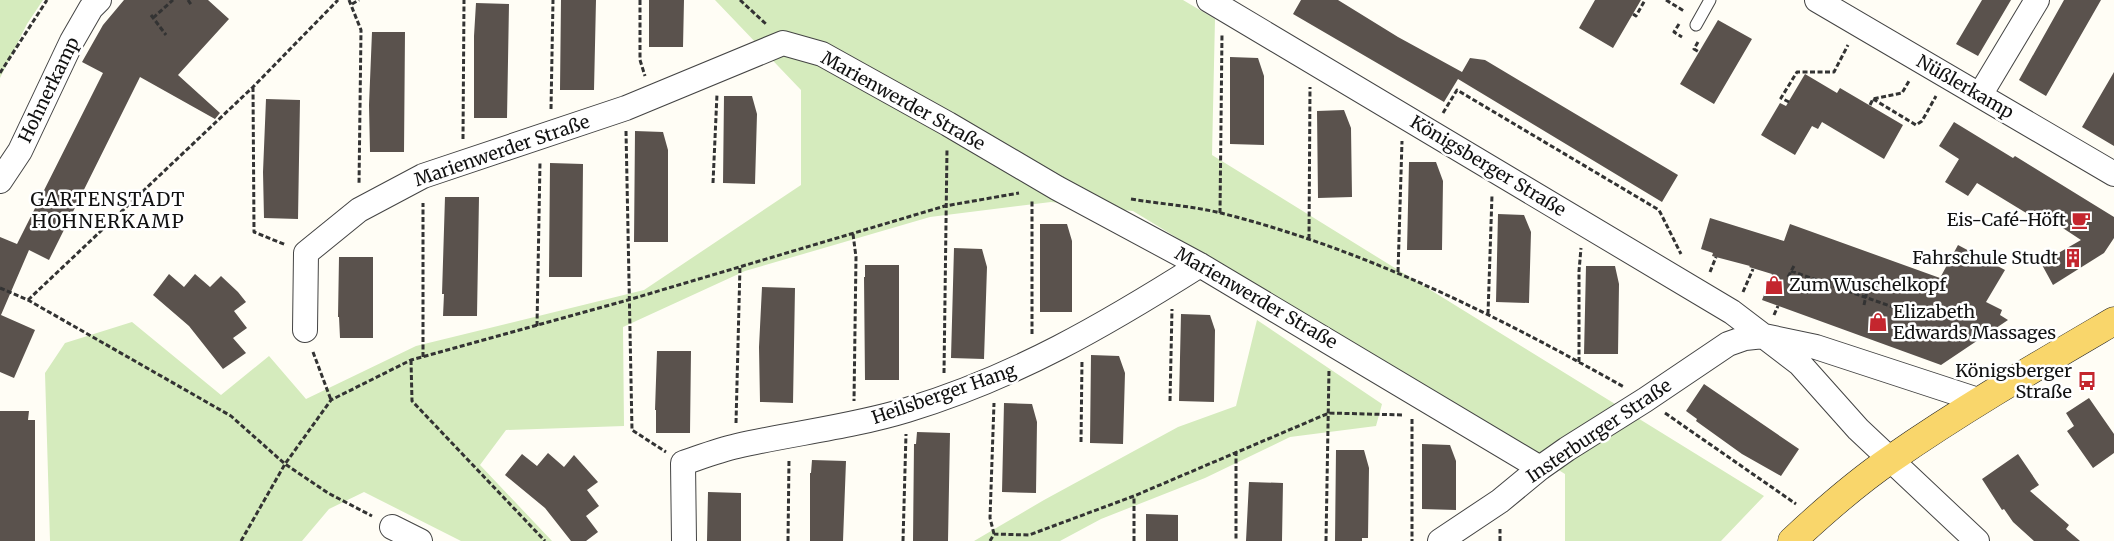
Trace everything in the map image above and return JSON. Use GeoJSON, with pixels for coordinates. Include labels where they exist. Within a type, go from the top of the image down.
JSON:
{"type":"FeatureCollection","features":[{"type":"Feature","properties":{"kind":"main road"},"geometry":{"type":"LineString","coordinates":[[1792,541],[1817,518],[1890,460],[1981,401],[2114,320]]}},
{"type":"Feature","properties":{"kind":"street","name":"Hohnerkamp"},"geometry":{"type":"LineString","coordinates":[[0,181],[20,151],[72,41],[91,8],[99,0]]}},
{"type":"Feature","properties":{"kind":"street","name":"Nüßlerkamp"},"geometry":{"type":"LineString","coordinates":[[1817,0],[2114,174]]}},
{"type":"Feature","properties":{"kind":"street"},"geometry":{"type":"LineString","coordinates":[[1980,95],[2037,0]]}},
{"type":"Feature","properties":{"kind":"street","name":"Königsberger Straße"},"geometry":{"type":"LineString","coordinates":[[1216,4],[1732,312],[1800,364],[1858,429],[1977,541]]}},
{"type":"Feature","properties":{"kind":"street","name":"Marienwerder Straße"},"geometry":{"type":"LineString","coordinates":[[306,253],[359,210],[423,176],[463,161],[626,108],[783,43],[822,54],[948,124],[1057,188],[1200,265],[1540,468]]}},
{"type":"Feature","properties":{"kind":"street"},"geometry":{"type":"LineString","coordinates":[[305,330],[306,253]]}},
{"type":"Feature","properties":{"kind":"street","name":"Heilsberger Hang"},"geometry":{"type":"LineString","coordinates":[[683,463],[736,446],[854,424],[907,411],[995,380],[1082,337],[1200,265]]}},
{"type":"Feature","properties":{"kind":"street","name":"Königsberger Straße"},"geometry":{"type":"LineString","coordinates":[[1764,336],[1816,348],[1981,401]]}},
{"type":"Feature","properties":{"kind":"street","name":"Insterburger Straße"},"geometry":{"type":"LineString","coordinates":[[1440,541],[1500,501],[1567,448],[1645,400],[1728,344],[1745,338],[1764,336]]}},
{"type":"Feature","properties":{"kind":"street"},"geometry":{"type":"LineString","coordinates":[[683,463],[684,541]]}},
{"type":"Feature","properties":{"kind":"street"},"geometry":{"type":"LineString","coordinates":[[392,526],[420,541]]}},
{"type":"Feature","properties":{"kind":"lane"},"geometry":{"type":"LineString","coordinates":[[1696,25],[1710,0]]}},
{"type":"Feature","properties":{"kind":"path"},"geometry":{"type":"LineString","coordinates":[[0,73],[47,0]]}},
{"type":"Feature","properties":{"kind":"path"},"geometry":{"type":"LineString","coordinates":[[166,35],[152,17],[173,0]]}},
{"type":"Feature","properties":{"kind":"path"},"geometry":{"type":"LineString","coordinates":[[188,0],[192,6]]}},
{"type":"Feature","properties":{"kind":"path"},"geometry":{"type":"LineString","coordinates":[[28,300],[253,87],[338,0]]}},
{"type":"Feature","properties":{"kind":"path"},"geometry":{"type":"LineString","coordinates":[[349,0],[361,30],[359,210]]}},
{"type":"Feature","properties":{"kind":"path"},"geometry":{"type":"LineString","coordinates":[[352,4],[359,0]]}},
{"type":"Feature","properties":{"kind":"path"},"geometry":{"type":"LineString","coordinates":[[463,161],[464,0]]}},
{"type":"Feature","properties":{"kind":"path"},"geometry":{"type":"LineString","coordinates":[[537,326],[553,0]]}},
{"type":"Feature","properties":{"kind":"path"},"geometry":{"type":"LineString","coordinates":[[640,0],[640,60],[653,97]]}},
{"type":"Feature","properties":{"kind":"path"},"geometry":{"type":"LineString","coordinates":[[740,0],[783,43]]}},
{"type":"Feature","properties":{"kind":"path"},"geometry":{"type":"LineString","coordinates":[[1633,14],[1636,16],[1646,0]]}},
{"type":"Feature","properties":{"kind":"path"},"geometry":{"type":"LineString","coordinates":[[1216,4],[1220,213]]}},
{"type":"Feature","properties":{"kind":"path"},"geometry":{"type":"LineString","coordinates":[[1789,102],[1782,98],[1797,72],[1834,72],[1860,25]]}},
{"type":"Feature","properties":{"kind":"path"},"geometry":{"type":"LineString","coordinates":[[1873,99],[1902,93],[1921,61]]}},
{"type":"Feature","properties":{"kind":"path"},"geometry":{"type":"LineString","coordinates":[[1310,239],[1310,84],[1320,66]]}},
{"type":"Feature","properties":{"kind":"path"},"geometry":{"type":"LineString","coordinates":[[713,183],[718,69]]}},
{"type":"Feature","properties":{"kind":"path"},"geometry":{"type":"LineString","coordinates":[[1873,99],[1916,125],[1922,121],[1948,76]]}},
{"type":"Feature","properties":{"kind":"path"},"geometry":{"type":"LineString","coordinates":[[253,87],[254,232],[306,253]]}},
{"type":"Feature","properties":{"kind":"path"},"geometry":{"type":"LineString","coordinates":[[1398,272],[1401,142],[1423,128],[1457,90],[1659,210],[1700,293]]}},
{"type":"Feature","properties":{"kind":"path"},"geometry":{"type":"LineString","coordinates":[[1870,105],[1873,99]]}},
{"type":"Feature","properties":{"kind":"path"},"geometry":{"type":"LineString","coordinates":[[626,108],[628,300],[632,430],[683,463]]}},
{"type":"Feature","properties":{"kind":"path"},"geometry":{"type":"LineString","coordinates":[[943,398],[948,124]]}},
{"type":"Feature","properties":{"kind":"path"},"geometry":{"type":"LineString","coordinates":[[423,176],[423,357]]}},
{"type":"Feature","properties":{"kind":"path"},"geometry":{"type":"LineString","coordinates":[[1488,314],[1490,198],[1495,186],[1503,176]]}},
{"type":"Feature","properties":{"kind":"path"},"geometry":{"type":"LineString","coordinates":[[241,541],[285,464],[331,400],[411,360],[628,300],[946,206],[1057,188]]}},
{"type":"Feature","properties":{"kind":"path"},"geometry":{"type":"LineString","coordinates":[[1032,191],[1032,362]]}},
{"type":"Feature","properties":{"kind":"path"},"geometry":{"type":"LineString","coordinates":[[1121,198],[1220,213],[1310,239],[1398,272],[1488,314],[1579,362],[1645,400],[1817,518]]}},
{"type":"Feature","properties":{"kind":"path"},"geometry":{"type":"LineString","coordinates":[[1579,362],[1579,271],[1581,248],[1589,227]]}},
{"type":"Feature","properties":{"kind":"path"},"geometry":{"type":"LineString","coordinates":[[853,234],[856,257],[854,424]]}},
{"type":"Feature","properties":{"kind":"path"},"geometry":{"type":"LineString","coordinates":[[1788,277],[1795,264]]}},
{"type":"Feature","properties":{"kind":"path"},"geometry":{"type":"LineString","coordinates":[[736,446],[740,266]]}},
{"type":"Feature","properties":{"kind":"path"},"geometry":{"type":"LineString","coordinates":[[1791,271],[1904,311],[1902,319]]}},
{"type":"Feature","properties":{"kind":"path"},"geometry":{"type":"LineString","coordinates":[[1826,291],[1831,277]]}},
{"type":"Feature","properties":{"kind":"path"},"geometry":{"type":"LineString","coordinates":[[1170,401],[1173,282]]}},
{"type":"Feature","properties":{"kind":"path"},"geometry":{"type":"LineString","coordinates":[[0,288],[28,300],[231,416],[285,464],[328,493],[392,526]]}},
{"type":"Feature","properties":{"kind":"path"},"geometry":{"type":"LineString","coordinates":[[1864,305],[1867,290]]}},
{"type":"Feature","properties":{"kind":"path"},"geometry":{"type":"LineString","coordinates":[[1899,310],[1902,303]]}},
{"type":"Feature","properties":{"kind":"path"},"geometry":{"type":"LineString","coordinates":[[305,330],[331,400]]}},
{"type":"Feature","properties":{"kind":"path"},"geometry":{"type":"LineString","coordinates":[[1081,442],[1082,337]]}},
{"type":"Feature","properties":{"kind":"path"},"geometry":{"type":"LineString","coordinates":[[1326,541],[1329,413],[1328,340]]}},
{"type":"Feature","properties":{"kind":"path"},"geometry":{"type":"LineString","coordinates":[[411,360],[412,401],[545,541]]}},
{"type":"Feature","properties":{"kind":"path"},"geometry":{"type":"LineString","coordinates":[[990,541],[994,534],[990,518],[995,380]]}},
{"type":"Feature","properties":{"kind":"path"},"geometry":{"type":"LineString","coordinates":[[903,541],[907,411]]}},
{"type":"Feature","properties":{"kind":"path"},"geometry":{"type":"LineString","coordinates":[[994,534],[1029,535],[1134,496],[1329,413],[1412,416],[1412,541]]}},
{"type":"Feature","properties":{"kind":"path"},"geometry":{"type":"LineString","coordinates":[[788,541],[789,436]]}},
{"type":"Feature","properties":{"kind":"path"},"geometry":{"type":"LineString","coordinates":[[1236,451],[1236,541]]}},
{"type":"Feature","properties":{"kind":"path"},"geometry":{"type":"LineString","coordinates":[[1134,496],[1134,541]]}},
{"type":"Feature","properties":{"kind":"path"},"geometry":{"type":"LineString","coordinates":[[1029,535],[1029,541]]}},
{"type":"Feature","properties":{"kind":"green space"},"geometry":{"type":"Polygon","coordinates":[[[0,0],[43,0],[27,24],[0,78],[0,0]]]}},
{"type":"Feature","properties":{"kind":"green space"},"geometry":{"type":"Polygon","coordinates":[[[715,0],[1183,0],[1215,19],[1212,155],[1764,496],[1721,541],[1565,541],[1565,474],[1133,211],[1051,202],[930,217],[745,271],[623,327],[624,426],[506,430],[480,465],[552,541],[461,541],[364,492],[329,509],[302,541],[50,541],[45,373],[65,343],[132,322],[221,395],[269,356],[306,399],[416,346],[644,290],[801,185],[801,90],[715,0]]]}},
{"type":"Feature","properties":{"kind":"green space"},"geometry":{"type":"Polygon","coordinates":[[[1257,320],[1382,404],[1376,426],[1290,437],[1205,478],[1101,519],[1060,541],[974,541],[1044,500],[1178,427],[1236,406],[1257,320]]]}},
{"type":"Feature","properties":{"kind":"building"},"geometry":{"type":"Polygon","coordinates":[[[124,0],[208,0],[229,19],[178,75],[220,113],[215,119],[140,77],[49,260],[29,250],[1,315],[35,330],[14,378],[0,372],[0,237],[17,244],[103,73],[82,62],[103,25],[124,0]]]}},
{"type":"Feature","properties":{"kind":"building"},"geometry":{"type":"Polygon","coordinates":[[[561,0],[596,0],[594,90],[560,90],[561,0]]]}},
{"type":"Feature","properties":{"kind":"building"},"geometry":{"type":"Polygon","coordinates":[[[649,0],[684,0],[683,47],[649,47],[649,0]]]}},
{"type":"Feature","properties":{"kind":"building"},"geometry":{"type":"Polygon","coordinates":[[[1301,0],[1338,0],[1398,37],[1462,72],[1470,58],[1485,60],[1678,175],[1662,202],[1458,79],[1444,102],[1293,14],[1301,0]]]}},
{"type":"Feature","properties":{"kind":"building"},"geometry":{"type":"Polygon","coordinates":[[[1595,0],[1641,0],[1613,48],[1579,28],[1595,0]]]}},
{"type":"Feature","properties":{"kind":"building"},"geometry":{"type":"Polygon","coordinates":[[[1982,0],[2011,0],[1978,56],[1956,44],[1982,0]]]}},
{"type":"Feature","properties":{"kind":"building"},"geometry":{"type":"Polygon","coordinates":[[[2064,0],[2101,0],[2046,96],[2019,80],[2064,0]]]}},
{"type":"Feature","properties":{"kind":"building"},"geometry":{"type":"Polygon","coordinates":[[[476,3],[509,4],[507,118],[474,118],[476,3]]]}},
{"type":"Feature","properties":{"kind":"building"},"geometry":{"type":"Polygon","coordinates":[[[1718,20],[1752,39],[1714,104],[1680,84],[1718,20]]]}},
{"type":"Feature","properties":{"kind":"building"},"geometry":{"type":"Polygon","coordinates":[[[372,32],[405,32],[404,152],[370,152],[369,105],[372,32]]]}},
{"type":"Feature","properties":{"kind":"building"},"geometry":{"type":"Polygon","coordinates":[[[1230,57],[1258,58],[1264,76],[1264,145],[1230,144],[1230,57]]]}},
{"type":"Feature","properties":{"kind":"building"},"geometry":{"type":"Polygon","coordinates":[[[2114,72],[2114,146],[2082,127],[2114,72]]]}},
{"type":"Feature","properties":{"kind":"building"},"geometry":{"type":"Polygon","coordinates":[[[1805,74],[1837,93],[1840,88],[1903,125],[1884,159],[1822,122],[1818,129],[1812,126],[1795,155],[1761,135],[1780,103],[1786,106],[1805,74]]]}},
{"type":"Feature","properties":{"kind":"building"},"geometry":{"type":"Polygon","coordinates":[[[724,96],[752,96],[757,114],[755,184],[723,183],[724,96]]]}},
{"type":"Feature","properties":{"kind":"building"},"geometry":{"type":"Polygon","coordinates":[[[266,99],[300,100],[298,219],[264,218],[263,172],[266,99]]]}},
{"type":"Feature","properties":{"kind":"building"},"geometry":{"type":"Polygon","coordinates":[[[1344,110],[1351,128],[1352,197],[1318,198],[1317,111],[1344,110]]]}},
{"type":"Feature","properties":{"kind":"building"},"geometry":{"type":"Polygon","coordinates":[[[1954,122],[2013,158],[2015,156],[2114,217],[2114,238],[2104,253],[2053,285],[2041,263],[2081,240],[2040,213],[2036,219],[1977,183],[1968,196],[1945,182],[1959,159],[1939,146],[1954,122]]]}},
{"type":"Feature","properties":{"kind":"building"},"geometry":{"type":"Polygon","coordinates":[[[635,131],[663,132],[668,150],[668,242],[634,242],[635,131]]]}},
{"type":"Feature","properties":{"kind":"building"},"geometry":{"type":"Polygon","coordinates":[[[1409,162],[1436,162],[1443,181],[1442,250],[1407,250],[1409,162]]]}},
{"type":"Feature","properties":{"kind":"building"},"geometry":{"type":"Polygon","coordinates":[[[550,163],[583,164],[582,277],[549,277],[550,163]]]}},
{"type":"Feature","properties":{"kind":"building"},"geometry":{"type":"Polygon","coordinates":[[[445,197],[479,197],[477,316],[443,316],[445,197]]]}},
{"type":"Feature","properties":{"kind":"building"},"geometry":{"type":"Polygon","coordinates":[[[1498,214],[1524,215],[1531,232],[1529,303],[1496,302],[1498,214]]]}},
{"type":"Feature","properties":{"kind":"building"},"geometry":{"type":"Polygon","coordinates":[[[1710,218],[1784,241],[1790,224],[1940,278],[1958,245],[2005,270],[1986,302],[2002,310],[2000,315],[2008,320],[1941,365],[1762,300],[1772,274],[1712,256],[1713,253],[1701,249],[1710,218]]]}},
{"type":"Feature","properties":{"kind":"building"},"geometry":{"type":"Polygon","coordinates":[[[1040,224],[1067,224],[1072,241],[1072,312],[1040,312],[1040,224]]]}},
{"type":"Feature","properties":{"kind":"building"},"geometry":{"type":"Polygon","coordinates":[[[954,248],[982,249],[987,267],[984,359],[951,358],[954,248]]]}},
{"type":"Feature","properties":{"kind":"building"},"geometry":{"type":"Polygon","coordinates":[[[339,257],[373,257],[373,338],[340,338],[338,317],[339,257]]]}},
{"type":"Feature","properties":{"kind":"building"},"geometry":{"type":"Polygon","coordinates":[[[865,265],[899,265],[899,380],[865,380],[865,265]]]}},
{"type":"Feature","properties":{"kind":"building"},"geometry":{"type":"Polygon","coordinates":[[[1586,266],[1615,266],[1619,284],[1618,354],[1584,354],[1586,266]]]}},
{"type":"Feature","properties":{"kind":"building"},"geometry":{"type":"Polygon","coordinates":[[[169,274],[184,287],[195,274],[210,287],[221,276],[238,292],[246,302],[234,311],[247,328],[233,338],[246,353],[223,369],[189,326],[153,295],[169,274]]]}},
{"type":"Feature","properties":{"kind":"building"},"geometry":{"type":"Polygon","coordinates":[[[762,287],[795,288],[793,403],[760,402],[759,347],[762,287]]]}},
{"type":"Feature","properties":{"kind":"building"},"geometry":{"type":"Polygon","coordinates":[[[1181,314],[1210,315],[1215,330],[1214,402],[1179,401],[1181,314]]]}},
{"type":"Feature","properties":{"kind":"building"},"geometry":{"type":"Polygon","coordinates":[[[657,351],[691,351],[690,433],[656,433],[657,351]]]}},
{"type":"Feature","properties":{"kind":"building"},"geometry":{"type":"Polygon","coordinates":[[[1091,355],[1119,356],[1125,373],[1123,444],[1090,443],[1091,355]]]}},
{"type":"Feature","properties":{"kind":"building"},"geometry":{"type":"Polygon","coordinates":[[[1704,384],[1799,449],[1781,476],[1742,454],[1696,421],[1697,419],[1686,411],[1704,384]]]}},
{"type":"Feature","properties":{"kind":"building"},"geometry":{"type":"Polygon","coordinates":[[[2089,398],[2114,434],[2114,453],[2093,468],[2067,431],[2074,426],[2066,413],[2089,398]]]}},
{"type":"Feature","properties":{"kind":"building"},"geometry":{"type":"Polygon","coordinates":[[[1004,403],[1032,404],[1037,422],[1036,493],[1002,492],[1004,403]]]}},
{"type":"Feature","properties":{"kind":"building"},"geometry":{"type":"Polygon","coordinates":[[[0,411],[29,411],[28,420],[35,420],[35,541],[0,541],[0,411]]]}},
{"type":"Feature","properties":{"kind":"building"},"geometry":{"type":"Polygon","coordinates":[[[917,432],[950,433],[948,541],[913,541],[914,444],[916,444],[917,432]]]}},
{"type":"Feature","properties":{"kind":"building"},"geometry":{"type":"Polygon","coordinates":[[[1422,444],[1450,445],[1456,461],[1456,510],[1422,509],[1422,444]]]}},
{"type":"Feature","properties":{"kind":"building"},"geometry":{"type":"Polygon","coordinates":[[[1336,450],[1364,450],[1369,468],[1368,538],[1362,538],[1362,541],[1335,541],[1336,450]]]}},
{"type":"Feature","properties":{"kind":"building"},"geometry":{"type":"Polygon","coordinates":[[[548,453],[564,467],[574,455],[598,482],[587,490],[599,506],[586,516],[598,532],[586,541],[571,541],[545,508],[505,475],[522,454],[537,466],[548,453]]]}},
{"type":"Feature","properties":{"kind":"building"},"geometry":{"type":"Polygon","coordinates":[[[2018,454],[2039,485],[2030,491],[2069,525],[2066,529],[2080,541],[2034,541],[2013,522],[2004,509],[2002,510],[1982,479],[2018,454]]]}},
{"type":"Feature","properties":{"kind":"building"},"geometry":{"type":"Polygon","coordinates":[[[812,460],[846,461],[843,541],[810,541],[810,473],[812,460]]]}},
{"type":"Feature","properties":{"kind":"building"},"geometry":{"type":"Polygon","coordinates":[[[1249,482],[1283,483],[1282,541],[1246,541],[1249,482]]]}},
{"type":"Feature","properties":{"kind":"building"},"geometry":{"type":"Polygon","coordinates":[[[708,492],[741,493],[741,541],[707,541],[708,492]]]}},
{"type":"Feature","properties":{"kind":"building"},"geometry":{"type":"Polygon","coordinates":[[[1146,514],[1178,515],[1178,541],[1146,541],[1146,514]]]}},
{"type":"Feature","properties":{"kind":"place","name":"Eis-Café-Höft"},"geometry":{"type":"Point","coordinates":[2081,220]}},
{"type":"Feature","properties":{"kind":"place","name":"Fahrschule Studt"},"geometry":{"type":"Point","coordinates":[2073,258]}},
{"type":"Feature","properties":{"kind":"place","name":"Zum Wuschelkopf"},"geometry":{"type":"Point","coordinates":[1774,285]}},
{"type":"Feature","properties":{"kind":"place","name":"Elizabeth Edwards Massages"},"geometry":{"type":"Point","coordinates":[1878,322]}},
{"type":"Feature","properties":{"kind":"place","name":"Königsberger Straße"},"geometry":{"type":"Point","coordinates":[2087,381]}},
{"type":"Feature","properties":{"kind":"district","name":"GARTENSTADT HOHNERKAMP"},"geometry":{"type":"Point","coordinates":[108,210]}}]}
